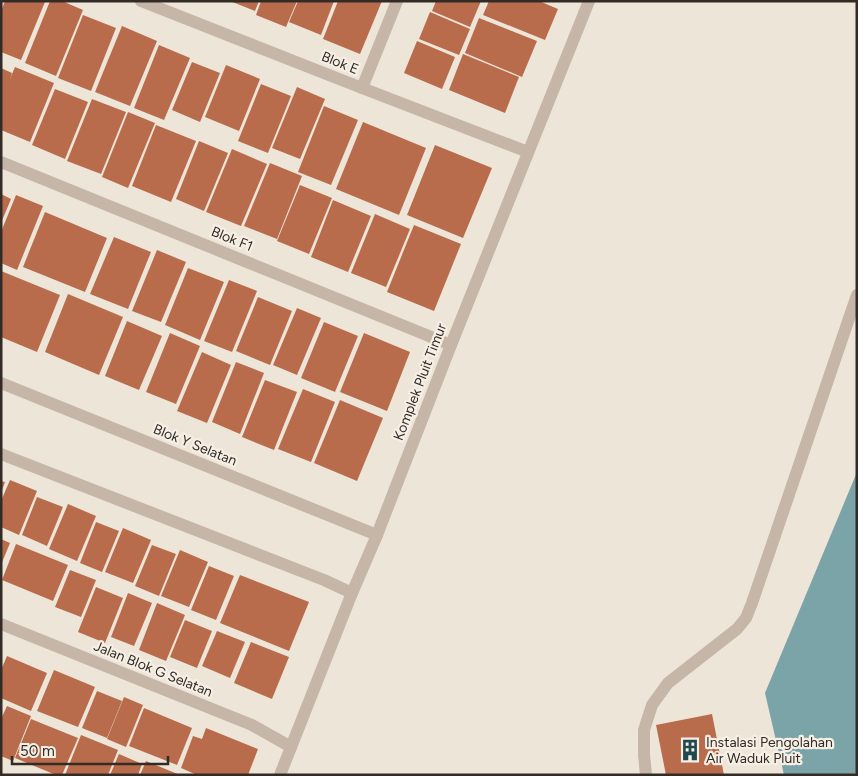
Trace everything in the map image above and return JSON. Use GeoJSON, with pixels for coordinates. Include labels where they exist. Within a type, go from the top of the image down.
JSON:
{"type":"FeatureCollection","features":[{"type":"Feature","properties":{"kind":"street","name":"Blok E"},"geometry":{"type":"LineString","coordinates":[[141,1],[528,152]]}},
{"type":"Feature","properties":{"kind":"street"},"geometry":{"type":"LineString","coordinates":[[362,88],[397,1]]}},
{"type":"Feature","properties":{"kind":"street","name":"Komplek Pluit Timur"},"geometry":{"type":"LineString","coordinates":[[280,775],[589,1]]}},
{"type":"Feature","properties":{"kind":"street","name":"Blok F1"},"geometry":{"type":"LineString","coordinates":[[1,162],[451,345]]}},
{"type":"Feature","properties":{"kind":"street"},"geometry":{"type":"LineString","coordinates":[[646,775],[644,730],[652,705],[668,683],[737,629],[746,618],[857,294]]}},
{"type":"Feature","properties":{"kind":"street","name":"Blok Y Selatan"},"geometry":{"type":"LineString","coordinates":[[1,384],[377,535]]}},
{"type":"Feature","properties":{"kind":"street"},"geometry":{"type":"LineString","coordinates":[[1,454],[324,580],[352,593]]}},
{"type":"Feature","properties":{"kind":"street","name":"Jalan Blok G Selatan"},"geometry":{"type":"LineString","coordinates":[[1,624],[252,725],[291,747]]}},
{"type":"Feature","properties":{"kind":"water"},"geometry":{"type":"Polygon","coordinates":[[[857,472],[857,775],[784,775],[765,693],[857,472]]]}},
{"type":"Feature","properties":{"kind":"building"},"geometry":{"type":"Polygon","coordinates":[[[5,1],[45,2],[21,60],[1,52],[1,11],[5,1]]]}},
{"type":"Feature","properties":{"kind":"building"},"geometry":{"type":"Polygon","coordinates":[[[50,1],[62,1],[83,10],[56,76],[25,63],[50,1]]]}},
{"type":"Feature","properties":{"kind":"building"},"geometry":{"type":"Polygon","coordinates":[[[230,1],[259,1],[255,11],[230,1]]]}},
{"type":"Feature","properties":{"kind":"building"},"geometry":{"type":"Polygon","coordinates":[[[261,1],[297,1],[286,27],[256,15],[261,1]]]}},
{"type":"Feature","properties":{"kind":"building"},"geometry":{"type":"Polygon","coordinates":[[[298,1],[334,1],[321,35],[289,22],[298,1]]]}},
{"type":"Feature","properties":{"kind":"building"},"geometry":{"type":"Polygon","coordinates":[[[338,1],[382,1],[360,54],[323,39],[338,1]]]}},
{"type":"Feature","properties":{"kind":"building"},"geometry":{"type":"Polygon","coordinates":[[[436,1],[481,1],[470,27],[432,11],[436,1]]]}},
{"type":"Feature","properties":{"kind":"building"},"geometry":{"type":"Polygon","coordinates":[[[489,1],[539,1],[558,9],[545,40],[483,15],[489,1]]]}},
{"type":"Feature","properties":{"kind":"building"},"geometry":{"type":"Polygon","coordinates":[[[430,12],[470,29],[459,55],[419,39],[430,12]]]}},
{"type":"Feature","properties":{"kind":"building"},"geometry":{"type":"Polygon","coordinates":[[[83,15],[116,28],[91,91],[58,78],[83,15]]]}},
{"type":"Feature","properties":{"kind":"building"},"geometry":{"type":"Polygon","coordinates":[[[479,18],[537,41],[522,77],[465,53],[479,18]]]}},
{"type":"Feature","properties":{"kind":"building"},"geometry":{"type":"Polygon","coordinates":[[[122,26],[157,41],[130,106],[95,92],[122,26]]]}},
{"type":"Feature","properties":{"kind":"building"},"geometry":{"type":"Polygon","coordinates":[[[417,41],[455,57],[442,89],[404,73],[417,41]]]}},
{"type":"Feature","properties":{"kind":"building"},"geometry":{"type":"Polygon","coordinates":[[[159,45],[190,58],[164,120],[134,108],[159,45]]]}},
{"type":"Feature","properties":{"kind":"building"},"geometry":{"type":"Polygon","coordinates":[[[463,54],[519,77],[505,113],[449,90],[463,54]]]}},
{"type":"Feature","properties":{"kind":"building"},"geometry":{"type":"Polygon","coordinates":[[[192,62],[220,73],[200,122],[172,110],[192,62]]]}},
{"type":"Feature","properties":{"kind":"building"},"geometry":{"type":"Polygon","coordinates":[[[226,65],[260,79],[239,131],[205,117],[226,65]]]}},
{"type":"Feature","properties":{"kind":"building"},"geometry":{"type":"Polygon","coordinates":[[[15,67],[54,83],[30,142],[1,130],[1,68],[12,73],[10,79],[15,67]]]}},
{"type":"Feature","properties":{"kind":"building"},"geometry":{"type":"Polygon","coordinates":[[[261,84],[291,96],[268,153],[238,141],[261,84]]]}},
{"type":"Feature","properties":{"kind":"building"},"geometry":{"type":"Polygon","coordinates":[[[297,87],[325,99],[300,159],[272,148],[297,87]]]}},
{"type":"Feature","properties":{"kind":"building"},"geometry":{"type":"Polygon","coordinates":[[[55,89],[88,102],[65,159],[32,145],[55,89]]]}},
{"type":"Feature","properties":{"kind":"building"},"geometry":{"type":"Polygon","coordinates":[[[92,99],[126,112],[101,174],[67,161],[92,99]]]}},
{"type":"Feature","properties":{"kind":"building"},"geometry":{"type":"Polygon","coordinates":[[[324,106],[358,120],[331,185],[298,172],[324,106]]]}},
{"type":"Feature","properties":{"kind":"building"},"geometry":{"type":"Polygon","coordinates":[[[128,112],[155,123],[128,188],[102,177],[128,112]]]}},
{"type":"Feature","properties":{"kind":"building"},"geometry":{"type":"Polygon","coordinates":[[[363,122],[426,148],[399,215],[336,189],[363,122]]]}},
{"type":"Feature","properties":{"kind":"building"},"geometry":{"type":"Polygon","coordinates":[[[156,125],[196,141],[171,202],[132,186],[156,125]]]}},
{"type":"Feature","properties":{"kind":"building"},"geometry":{"type":"Polygon","coordinates":[[[199,141],[228,153],[204,211],[176,199],[199,141]]]}},
{"type":"Feature","properties":{"kind":"building"},"geometry":{"type":"Polygon","coordinates":[[[435,145],[492,168],[463,238],[407,215],[435,145]]]}},
{"type":"Feature","properties":{"kind":"building"},"geometry":{"type":"Polygon","coordinates":[[[232,149],[267,164],[241,226],[206,212],[232,149]]]}},
{"type":"Feature","properties":{"kind":"building"},"geometry":{"type":"Polygon","coordinates":[[[270,163],[302,176],[277,239],[244,226],[270,163]]]}},
{"type":"Feature","properties":{"kind":"building"},"geometry":{"type":"Polygon","coordinates":[[[300,185],[332,198],[309,254],[277,241],[300,185]]]}},
{"type":"Feature","properties":{"kind":"building"},"geometry":{"type":"Polygon","coordinates":[[[1,194],[11,199],[1,223],[1,194]]]}},
{"type":"Feature","properties":{"kind":"building"},"geometry":{"type":"Polygon","coordinates":[[[16,195],[43,206],[17,270],[1,263],[1,232],[16,195]]]}},
{"type":"Feature","properties":{"kind":"building"},"geometry":{"type":"Polygon","coordinates":[[[333,200],[371,216],[348,272],[311,257],[333,200]]]}},
{"type":"Feature","properties":{"kind":"building"},"geometry":{"type":"Polygon","coordinates":[[[45,212],[107,238],[85,292],[23,267],[45,212]]]}},
{"type":"Feature","properties":{"kind":"building"},"geometry":{"type":"Polygon","coordinates":[[[375,214],[410,229],[386,287],[351,273],[375,214]]]}},
{"type":"Feature","properties":{"kind":"building"},"geometry":{"type":"Polygon","coordinates":[[[414,225],[461,244],[434,311],[387,292],[414,225]]]}},
{"type":"Feature","properties":{"kind":"building"},"geometry":{"type":"Polygon","coordinates":[[[114,237],[151,252],[128,309],[90,294],[114,237]]]}},
{"type":"Feature","properties":{"kind":"building"},"geometry":{"type":"Polygon","coordinates":[[[157,250],[186,262],[161,322],[132,311],[157,250]]]}},
{"type":"Feature","properties":{"kind":"building"},"geometry":{"type":"Polygon","coordinates":[[[188,268],[224,282],[200,340],[165,325],[188,268]]]}},
{"type":"Feature","properties":{"kind":"building"},"geometry":{"type":"Polygon","coordinates":[[[1,271],[60,295],[37,352],[1,337],[1,271]]]}},
{"type":"Feature","properties":{"kind":"building"},"geometry":{"type":"Polygon","coordinates":[[[229,280],[257,291],[232,352],[204,341],[229,280]]]}},
{"type":"Feature","properties":{"kind":"building"},"geometry":{"type":"Polygon","coordinates":[[[68,294],[123,317],[99,375],[45,352],[68,294]]]}},
{"type":"Feature","properties":{"kind":"building"},"geometry":{"type":"Polygon","coordinates":[[[258,297],[292,311],[270,365],[236,351],[258,297]]]}},
{"type":"Feature","properties":{"kind":"building"},"geometry":{"type":"Polygon","coordinates":[[[297,308],[321,318],[297,375],[273,365],[297,308]]]}},
{"type":"Feature","properties":{"kind":"building"},"geometry":{"type":"Polygon","coordinates":[[[127,321],[162,336],[139,390],[105,376],[127,321]]]}},
{"type":"Feature","properties":{"kind":"building"},"geometry":{"type":"Polygon","coordinates":[[[324,322],[358,336],[335,392],[301,378],[324,322]]]}},
{"type":"Feature","properties":{"kind":"building"},"geometry":{"type":"Polygon","coordinates":[[[170,333],[200,346],[176,404],[146,392],[170,333]]]}},
{"type":"Feature","properties":{"kind":"building"},"geometry":{"type":"Polygon","coordinates":[[[364,333],[410,352],[387,411],[340,392],[364,333]]]}},
{"type":"Feature","properties":{"kind":"building"},"geometry":{"type":"Polygon","coordinates":[[[202,352],[231,365],[207,423],[177,411],[202,352]]]}},
{"type":"Feature","properties":{"kind":"building"},"geometry":{"type":"Polygon","coordinates":[[[236,362],[264,373],[240,434],[212,422],[236,362]]]}},
{"type":"Feature","properties":{"kind":"building"},"geometry":{"type":"Polygon","coordinates":[[[265,380],[297,392],[274,450],[242,437],[265,380]]]}},
{"type":"Feature","properties":{"kind":"building"},"geometry":{"type":"Polygon","coordinates":[[[303,389],[335,402],[311,462],[278,449],[303,389]]]}},
{"type":"Feature","properties":{"kind":"building"},"geometry":{"type":"Polygon","coordinates":[[[340,400],[383,418],[357,481],[314,463],[340,400]]]}},
{"type":"Feature","properties":{"kind":"building"},"geometry":{"type":"Polygon","coordinates":[[[10,480],[37,491],[19,535],[1,527],[1,501],[10,480]]]}},
{"type":"Feature","properties":{"kind":"building"},"geometry":{"type":"Polygon","coordinates":[[[1,481],[5,482],[1,493],[1,481]]]}},
{"type":"Feature","properties":{"kind":"building"},"geometry":{"type":"Polygon","coordinates":[[[37,497],[63,507],[47,546],[22,535],[37,497]]]}},
{"type":"Feature","properties":{"kind":"building"},"geometry":{"type":"Polygon","coordinates":[[[68,504],[96,516],[77,561],[49,549],[68,504]]]}},
{"type":"Feature","properties":{"kind":"building"},"geometry":{"type":"Polygon","coordinates":[[[96,522],[119,531],[102,572],[80,563],[96,522]]]}},
{"type":"Feature","properties":{"kind":"building"},"geometry":{"type":"Polygon","coordinates":[[[123,528],[151,540],[133,583],[105,572],[123,528]]]}},
{"type":"Feature","properties":{"kind":"building"},"geometry":{"type":"Polygon","coordinates":[[[1,539],[10,543],[1,565],[1,539]]]}},
{"type":"Feature","properties":{"kind":"building"},"geometry":{"type":"Polygon","coordinates":[[[16,544],[68,565],[53,601],[2,580],[16,544]]]}},
{"type":"Feature","properties":{"kind":"building"},"geometry":{"type":"Polygon","coordinates":[[[152,545],[176,554],[159,596],[135,586],[152,545]]]}},
{"type":"Feature","properties":{"kind":"building"},"geometry":{"type":"Polygon","coordinates":[[[180,550],[208,562],[189,607],[161,596],[180,550]]]}},
{"type":"Feature","properties":{"kind":"building"},"geometry":{"type":"Polygon","coordinates":[[[209,566],[234,576],[216,620],[191,610],[209,566]]]}},
{"type":"Feature","properties":{"kind":"building"},"geometry":{"type":"Polygon","coordinates":[[[70,570],[96,580],[81,617],[55,607],[70,570]]]}},
{"type":"Feature","properties":{"kind":"building"},"geometry":{"type":"Polygon","coordinates":[[[240,575],[309,602],[289,651],[220,623],[240,575]]]}},
{"type":"Feature","properties":{"kind":"building"},"geometry":{"type":"Polygon","coordinates":[[[96,587],[123,598],[105,643],[78,632],[96,587]]]}},
{"type":"Feature","properties":{"kind":"building"},"geometry":{"type":"Polygon","coordinates":[[[128,593],[152,603],[134,646],[111,637],[128,593]]]}},
{"type":"Feature","properties":{"kind":"building"},"geometry":{"type":"Polygon","coordinates":[[[157,603],[185,615],[166,661],[139,650],[157,603]]]}},
{"type":"Feature","properties":{"kind":"building"},"geometry":{"type":"Polygon","coordinates":[[[185,620],[212,631],[197,668],[170,657],[185,620]]]}},
{"type":"Feature","properties":{"kind":"building"},"geometry":{"type":"Polygon","coordinates":[[[217,631],[245,642],[230,678],[202,666],[217,631]]]}},
{"type":"Feature","properties":{"kind":"building"},"geometry":{"type":"Polygon","coordinates":[[[251,642],[289,657],[272,699],[234,683],[251,642]]]}},
{"type":"Feature","properties":{"kind":"building"},"geometry":{"type":"Polygon","coordinates":[[[7,656],[47,673],[31,711],[1,698],[1,670],[7,656]]]}},
{"type":"Feature","properties":{"kind":"building"},"geometry":{"type":"Polygon","coordinates":[[[54,670],[95,687],[78,727],[37,711],[54,670]]]}},
{"type":"Feature","properties":{"kind":"building"},"geometry":{"type":"Polygon","coordinates":[[[97,691],[122,701],[107,738],[82,728],[97,691]]]}},
{"type":"Feature","properties":{"kind":"building"},"geometry":{"type":"Polygon","coordinates":[[[124,697],[143,705],[126,747],[107,739],[124,697]]]}},
{"type":"Feature","properties":{"kind":"building"},"geometry":{"type":"Polygon","coordinates":[[[7,706],[31,716],[13,761],[1,756],[1,719],[7,706]]]}},
{"type":"Feature","properties":{"kind":"building"},"geometry":{"type":"Polygon","coordinates":[[[144,708],[192,728],[177,765],[129,746],[144,708]]]}},
{"type":"Feature","properties":{"kind":"building","name":"Instalasi Pengolahan Air Waduk Pluit"},"geometry":{"type":"Polygon","coordinates":[[[712,714],[724,775],[666,775],[656,725],[712,714]]]}},
{"type":"Feature","properties":{"kind":"building"},"geometry":{"type":"Polygon","coordinates":[[[31,719],[78,738],[62,775],[56,775],[15,758],[31,719]]]}},
{"type":"Feature","properties":{"kind":"building"},"geometry":{"type":"Polygon","coordinates":[[[206,728],[258,749],[248,775],[197,775],[181,768],[193,736],[202,739],[206,728]]]}},
{"type":"Feature","properties":{"kind":"building"},"geometry":{"type":"Polygon","coordinates":[[[81,735],[118,750],[108,775],[65,775],[81,735]]]}},
{"type":"Feature","properties":{"kind":"building"},"geometry":{"type":"Polygon","coordinates":[[[119,754],[142,764],[138,775],[110,775],[119,754]]]}},
{"type":"Feature","properties":{"kind":"building"},"geometry":{"type":"Polygon","coordinates":[[[146,761],[180,775],[140,775],[146,761]]]}},
{"type":"Feature","properties":{"kind":"place","name":"Instalasi Pengolahan Air Waduk Pluit"},"geometry":{"type":"Point","coordinates":[690,750]}}]}
